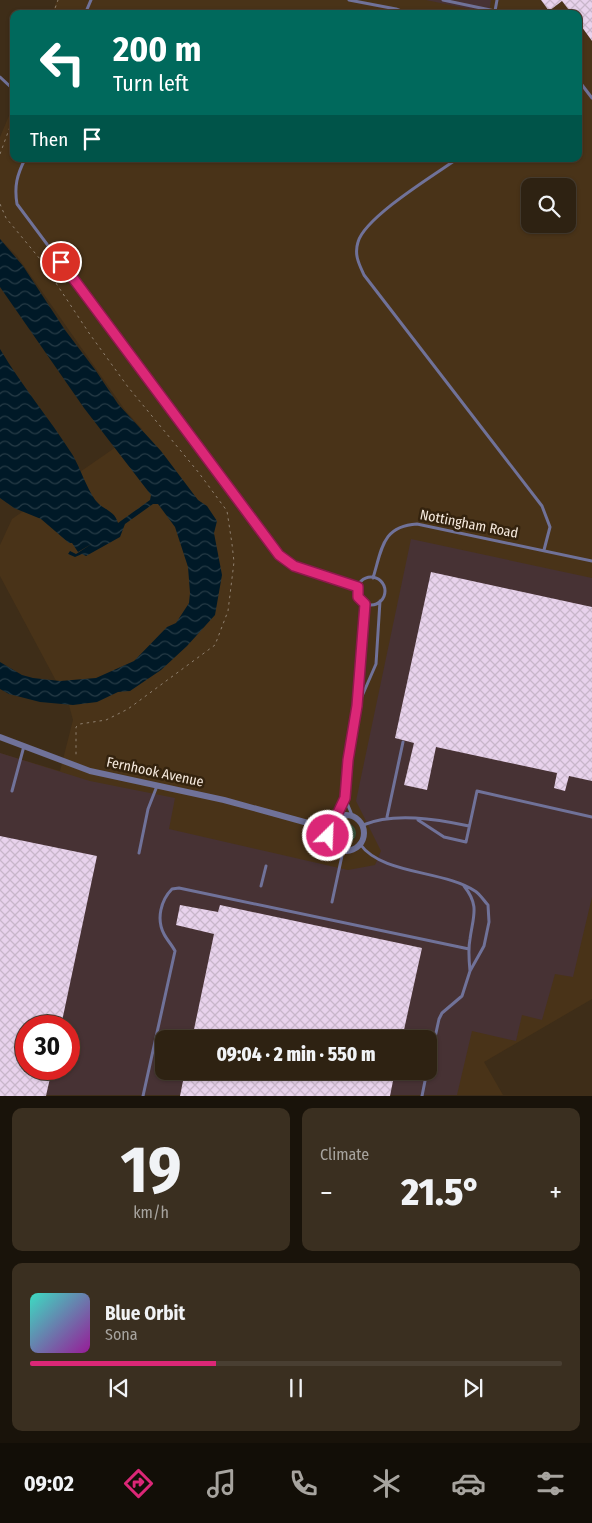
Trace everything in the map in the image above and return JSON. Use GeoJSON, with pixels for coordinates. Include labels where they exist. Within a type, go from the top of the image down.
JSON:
{"type":"FeatureCollection","features":[{"type":"Feature","properties":{"kind":"street","name":"Fernhook Avenue"},"geometry":{"type":"LineString","coordinates":[[0,737],[78,768],[224,800],[308,822],[328,836]]}},
{"type":"Feature","properties":{"kind":"street"},"geometry":{"type":"LineString","coordinates":[[352,815],[362,825],[364,837],[354,849],[344,851],[333,846],[328,836],[328,830],[335,818],[352,815]]}},
{"type":"Feature","properties":{"kind":"street","name":"Fernhook Avenue"},"geometry":{"type":"LineString","coordinates":[[308,822],[335,818]]}},
{"type":"Feature","properties":{"kind":"lane"},"geometry":{"type":"LineString","coordinates":[[349,0],[399,10]]}},
{"type":"Feature","properties":{"kind":"lane"},"geometry":{"type":"LineString","coordinates":[[443,0],[490,10]]}},
{"type":"Feature","properties":{"kind":"lane"},"geometry":{"type":"LineString","coordinates":[[0,78],[10,87]]}},
{"type":"Feature","properties":{"kind":"lane"},"geometry":{"type":"LineString","coordinates":[[582,85],[592,98]]}},
{"type":"Feature","properties":{"kind":"lane"},"geometry":{"type":"LineString","coordinates":[[24,162],[17,176],[14,191],[17,204],[279,555],[294,566],[358,587]]}},
{"type":"Feature","properties":{"kind":"lane"},"geometry":{"type":"LineString","coordinates":[[453,162],[376,216],[358,242],[356,257],[364,275],[542,506],[550,527],[544,550]]}},
{"type":"Feature","properties":{"kind":"lane","name":"Nottingham Road"},"geometry":{"type":"LineString","coordinates":[[373,578],[386,540],[394,529],[404,525],[417,524],[592,561]]}},
{"type":"Feature","properties":{"kind":"lane"},"geometry":{"type":"LineString","coordinates":[[357,706],[376,664],[380,601],[384,587],[382,583],[373,578],[364,579],[358,587],[358,597],[365,604],[371,605],[380,601]]}},
{"type":"Feature","properties":{"kind":"lane"},"geometry":{"type":"LineString","coordinates":[[335,818],[345,798],[348,760],[357,706],[365,604]]}},
{"type":"Feature","properties":{"kind":"lane"},"geometry":{"type":"LineString","coordinates":[[387,817],[403,742]]}},
{"type":"Feature","properties":{"kind":"lane"},"geometry":{"type":"LineString","coordinates":[[12,791],[24,745]]}},
{"type":"Feature","properties":{"kind":"lane"},"geometry":{"type":"LineString","coordinates":[[139,853],[148,808],[157,786]]}},
{"type":"Feature","properties":{"kind":"lane"},"geometry":{"type":"LineString","coordinates":[[418,820],[444,837],[466,842],[477,791],[592,817]]}},
{"type":"Feature","properties":{"kind":"lane"},"geometry":{"type":"LineString","coordinates":[[345,798],[352,815]]}},
{"type":"Feature","properties":{"kind":"lane"},"geometry":{"type":"LineString","coordinates":[[362,825],[387,817],[448,822],[469,826]]}},
{"type":"Feature","properties":{"kind":"lane"},"geometry":{"type":"LineString","coordinates":[[360,844],[365,852],[381,861],[475,891],[488,905],[489,922],[484,946],[470,971],[462,996],[442,1013],[437,1030]]}},
{"type":"Feature","properties":{"kind":"lane"},"geometry":{"type":"LineString","coordinates":[[332,902],[344,851]]}},
{"type":"Feature","properties":{"kind":"lane"},"geometry":{"type":"LineString","coordinates":[[261,886],[266,866]]}},
{"type":"Feature","properties":{"kind":"lane"},"geometry":{"type":"LineString","coordinates":[[464,886],[473,897],[475,916],[470,949],[470,971]]}},
{"type":"Feature","properties":{"kind":"lane"},"geometry":{"type":"LineString","coordinates":[[144,1096],[175,951],[164,934],[160,921],[162,905],[172,889],[185,888],[220,895],[470,949]]}},
{"type":"Feature","properties":{"kind":"lane"},"geometry":{"type":"LineString","coordinates":[[422,1096],[425,1080]]}},
{"type":"Feature","properties":{"kind":"path"},"geometry":{"type":"LineString","coordinates":[[0,154],[10,127]]}},
{"type":"Feature","properties":{"kind":"path"},"geometry":{"type":"LineString","coordinates":[[0,204],[6,218],[40,259],[124,382],[199,473],[227,511],[232,544],[234,562],[228,611],[215,645],[128,709],[106,720],[80,724],[76,727],[78,768]]}},
{"type":"Feature","properties":{"kind":"shaded area"},"geometry":{"type":"Polygon","coordinates":[[[57,0],[592,0],[592,999],[484,1062],[503,1095],[0,1095],[0,753],[60,771],[73,720],[69,705],[0,576],[0,545],[12,519],[142,429],[125,410],[17,256],[0,239],[0,137],[10,113],[10,162],[582,162],[582,10],[53,10],[57,0]]]}},
{"type":"Feature","properties":{"kind":"shaded area"},"geometry":{"type":"Polygon","coordinates":[[[426,0],[491,0],[489,10],[474,10],[426,0]]]}},
{"type":"Feature","properties":{"kind":"shaded area"},"geometry":{"type":"Polygon","coordinates":[[[411,539],[592,578],[592,897],[573,977],[555,974],[542,1020],[522,1015],[516,1041],[472,1031],[457,1095],[0,1095],[0,753],[90,781],[175,798],[169,829],[348,870],[375,865],[381,851],[356,801],[411,539]]]}},
{"type":"Feature","properties":{"kind":"green space"},"geometry":{"type":"Polygon","coordinates":[[[346,823],[353,826],[356,833],[353,840],[346,843],[339,840],[336,833],[339,826],[346,823]]]}},
{"type":"Feature","properties":{"kind":"water"},"geometry":{"type":"Polygon","coordinates":[[[0,239],[23,266],[65,330],[118,404],[161,451],[198,500],[207,506],[217,521],[214,533],[222,575],[215,615],[187,646],[161,670],[130,691],[118,692],[97,702],[73,705],[40,702],[9,694],[0,689],[0,662],[22,675],[60,681],[96,678],[134,661],[167,627],[176,623],[189,603],[188,567],[175,527],[158,504],[153,504],[125,524],[120,537],[86,556],[82,554],[75,557],[68,554],[70,551],[76,554],[93,543],[78,552],[72,543],[69,543],[41,519],[14,508],[0,498],[0,349],[72,454],[94,498],[117,519],[118,523],[150,500],[151,495],[84,408],[0,287],[0,239]]]}},
{"type":"Feature","properties":{"kind":"building"},"geometry":{"type":"Polygon","coordinates":[[[541,0],[592,0],[592,41],[582,27],[582,10],[569,10],[562,1],[548,10],[541,0]]]}},
{"type":"Feature","properties":{"kind":"building"},"geometry":{"type":"Polygon","coordinates":[[[431,572],[592,607],[592,781],[569,776],[565,791],[554,788],[557,773],[436,747],[427,790],[404,785],[414,743],[395,738],[431,572]]]}},
{"type":"Feature","properties":{"kind":"building"},"geometry":{"type":"Polygon","coordinates":[[[0,836],[97,856],[63,1015],[15,1015],[15,1080],[50,1080],[46,1096],[0,1096],[0,836]]]}},
{"type":"Feature","properties":{"kind":"building"},"geometry":{"type":"Polygon","coordinates":[[[180,905],[218,912],[220,905],[422,948],[404,1030],[194,1030],[214,934],[176,925],[180,905]]]}},
{"type":"Feature","properties":{"kind":"building"},"geometry":{"type":"Polygon","coordinates":[[[183,1080],[393,1080],[390,1096],[180,1096],[183,1080]]]}},
{"type":"Feature","properties":{"kind":"route"},"geometry":{"type":"LineString","coordinates":[[61,262],[279,555],[294,566],[358,587],[358,597],[365,604],[359,658],[357,706],[348,760],[345,798],[336,817],[329,824],[328,836]]}}]}
